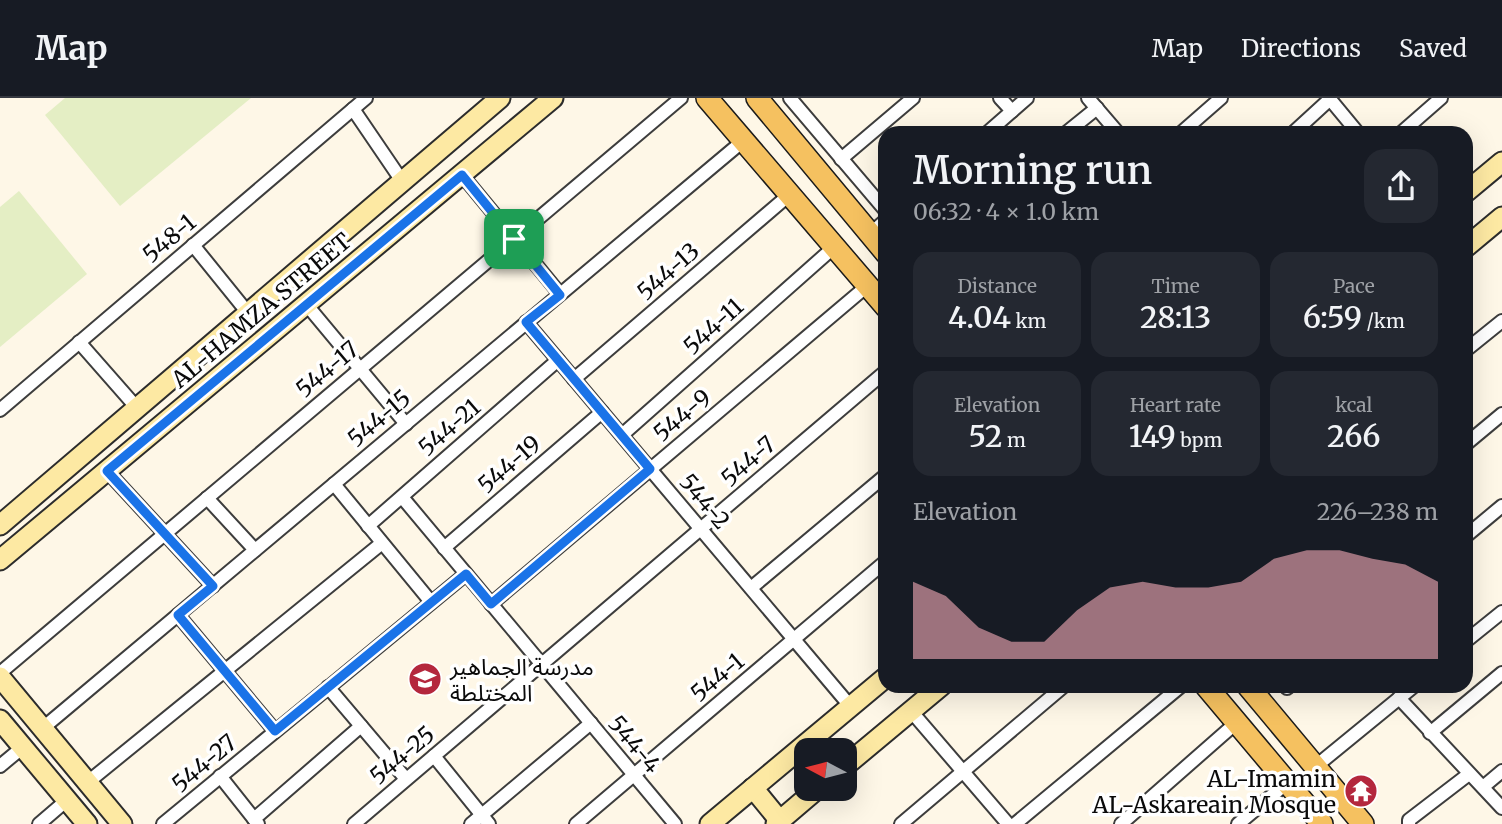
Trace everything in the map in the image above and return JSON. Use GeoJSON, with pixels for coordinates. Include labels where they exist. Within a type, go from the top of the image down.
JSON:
{"type":"FeatureCollection","features":[{"type":"Feature","properties":{"kind":"main road"},"geometry":{"type":"LineString","coordinates":[[707,98],[878,298]]}},
{"type":"Feature","properties":{"kind":"main road"},"geometry":{"type":"LineString","coordinates":[[757,98],[878,227]]}},
{"type":"Feature","properties":{"kind":"main road"},"geometry":{"type":"LineString","coordinates":[[1212,693],[1287,783],[1313,821]]}},
{"type":"Feature","properties":{"kind":"main road"},"geometry":{"type":"LineString","coordinates":[[1254,693],[1363,824]]}},
{"type":"Feature","properties":{"kind":"street","name":"548-1"},"geometry":{"type":"LineString","coordinates":[[0,410],[366,98]]}},
{"type":"Feature","properties":{"kind":"street","name":"AL-HAMZA STREET"},"geometry":{"type":"LineString","coordinates":[[0,525],[500,98]]}},
{"type":"Feature","properties":{"kind":"street","name":"AL-HAMZA STREET"},"geometry":{"type":"LineString","coordinates":[[0,560],[553,98]]}},
{"type":"Feature","properties":{"kind":"street","name":"544-17"},"geometry":{"type":"LineString","coordinates":[[0,675],[681,98]]}},
{"type":"Feature","properties":{"kind":"street"},"geometry":{"type":"LineString","coordinates":[[880,126],[913,98]]}},
{"type":"Feature","properties":{"kind":"street"},"geometry":{"type":"LineString","coordinates":[[1000,98],[1012,111]]}},
{"type":"Feature","properties":{"kind":"street"},"geometry":{"type":"LineString","coordinates":[[995,126],[1027,98]]}},
{"type":"Feature","properties":{"kind":"street"},"geometry":{"type":"LineString","coordinates":[[1189,126],[1221,98]]}},
{"type":"Feature","properties":{"kind":"street"},"geometry":{"type":"LineString","coordinates":[[1409,126],[1441,98]]}},
{"type":"Feature","properties":{"kind":"street"},"geometry":{"type":"LineString","coordinates":[[793,99],[878,202]]}},
{"type":"Feature","properties":{"kind":"street"},"geometry":{"type":"LineString","coordinates":[[1300,126],[1329,99],[1352,126]]}},
{"type":"Feature","properties":{"kind":"street"},"geometry":{"type":"LineString","coordinates":[[1072,126],[1093,103],[1112,126]]}},
{"type":"Feature","properties":{"kind":"street"},"geometry":{"type":"LineString","coordinates":[[353,109],[402,181]]}},
{"type":"Feature","properties":{"kind":"street"},"geometry":{"type":"LineString","coordinates":[[841,159],[878,128]]}},
{"type":"Feature","properties":{"kind":"street","name":"544-15"},"geometry":{"type":"LineString","coordinates":[[43,729],[743,141]]}},
{"type":"Feature","properties":{"kind":"street"},"geometry":{"type":"LineString","coordinates":[[1473,187],[1500,167]]}},
{"type":"Feature","properties":{"kind":"street"},"geometry":{"type":"LineString","coordinates":[[462,175],[560,295]]}},
{"type":"Feature","properties":{"kind":"street","name":"544-13"},"geometry":{"type":"LineString","coordinates":[[574,379],[789,195]]}},
{"type":"Feature","properties":{"kind":"street"},"geometry":{"type":"LineString","coordinates":[[1473,243],[1499,226]]}},
{"type":"Feature","properties":{"kind":"street"},"geometry":{"type":"LineString","coordinates":[[193,246],[248,313]]}},
{"type":"Feature","properties":{"kind":"street","name":"544-11"},"geometry":{"type":"LineString","coordinates":[[621,435],[833,248]]}},
{"type":"Feature","properties":{"kind":"street"},"geometry":{"type":"LineString","coordinates":[[318,253],[339,276]]}},
{"type":"Feature","properties":{"kind":"street","name":"544-9"},"geometry":{"type":"LineString","coordinates":[[491,604],[867,286]]}},
{"type":"Feature","properties":{"kind":"street"},"geometry":{"type":"LineString","coordinates":[[306,304],[406,424]]}},
{"type":"Feature","properties":{"kind":"street"},"geometry":{"type":"LineString","coordinates":[[1473,344],[1502,321]]}},
{"type":"Feature","properties":{"kind":"street","name":"544-2"},"geometry":{"type":"LineString","coordinates":[[526,322],[851,706]]}},
{"type":"Feature","properties":{"kind":"street"},"geometry":{"type":"LineString","coordinates":[[79,342],[137,408]]}},
{"type":"Feature","properties":{"kind":"street","name":"544-21"},"geometry":{"type":"LineString","coordinates":[[368,526],[558,360]]}},
{"type":"Feature","properties":{"kind":"street","name":"544-7"},"geometry":{"type":"LineString","coordinates":[[542,665],[878,378]]}},
{"type":"Feature","properties":{"kind":"street","name":"544-19"},"geometry":{"type":"LineString","coordinates":[[444,548],[602,412]]}},
{"type":"Feature","properties":{"kind":"street"},"geometry":{"type":"LineString","coordinates":[[1473,438],[1502,414]]}},
{"type":"Feature","properties":{"kind":"street"},"geometry":{"type":"LineString","coordinates":[[107,471],[213,586]]}},
{"type":"Feature","properties":{"kind":"street"},"geometry":{"type":"LineString","coordinates":[[751,588],[878,482]]}},
{"type":"Feature","properties":{"kind":"street"},"geometry":{"type":"LineString","coordinates":[[334,484],[431,602]]}},
{"type":"Feature","properties":{"kind":"street","name":"544-4"},"geometry":{"type":"LineString","coordinates":[[402,497],[675,824]]}},
{"type":"Feature","properties":{"kind":"street"},"geometry":{"type":"LineString","coordinates":[[207,498],[254,550]]}},
{"type":"Feature","properties":{"kind":"street"},"geometry":{"type":"LineString","coordinates":[[1473,530],[1502,506]]}},
{"type":"Feature","properties":{"kind":"street"},"geometry":{"type":"LineString","coordinates":[[88,782],[382,543]]}},
{"type":"Feature","properties":{"kind":"street","name":"544-1"},"geometry":{"type":"LineString","coordinates":[[576,824],[878,568]]}},
{"type":"Feature","properties":{"kind":"street","name":"544-27"},"geometry":{"type":"LineString","coordinates":[[163,824],[466,574]]}},
{"type":"Feature","properties":{"kind":"street"},"geometry":{"type":"LineString","coordinates":[[1473,635],[1502,611]]}},
{"type":"Feature","properties":{"kind":"street"},"geometry":{"type":"LineString","coordinates":[[178,615],[275,731]]}},
{"type":"Feature","properties":{"kind":"street","name":"544-25"},"geometry":{"type":"LineString","coordinates":[[354,824],[542,665]]}},
{"type":"Feature","properties":{"kind":"street"},"geometry":{"type":"LineString","coordinates":[[1430,733],[1502,673]]}},
{"type":"Feature","properties":{"kind":"street"},"geometry":{"type":"LineString","coordinates":[[0,675],[122,824]]}},
{"type":"Feature","properties":{"kind":"street"},"geometry":{"type":"LineString","coordinates":[[710,824],[878,684]]}},
{"type":"Feature","properties":{"kind":"street"},"geometry":{"type":"LineString","coordinates":[[328,687],[406,779]]}},
{"type":"Feature","properties":{"kind":"street"},"geometry":{"type":"LineString","coordinates":[[858,755],[933,693]]}},
{"type":"Feature","properties":{"kind":"street"},"geometry":{"type":"LineString","coordinates":[[901,824],[1056,693]]}},
{"type":"Feature","properties":{"kind":"street"},"geometry":{"type":"LineString","coordinates":[[1015,824],[1173,693]]}},
{"type":"Feature","properties":{"kind":"street"},"geometry":{"type":"LineString","coordinates":[[1315,767],[1405,693]]}},
{"type":"Feature","properties":{"kind":"street"},"geometry":{"type":"LineString","coordinates":[[1399,698],[1502,808]]}},
{"type":"Feature","properties":{"kind":"street"},"geometry":{"type":"LineString","coordinates":[[911,711],[1008,824]]}},
{"type":"Feature","properties":{"kind":"street"},"geometry":{"type":"LineString","coordinates":[[0,720],[87,824]]}},
{"type":"Feature","properties":{"kind":"street"},"geometry":{"type":"LineString","coordinates":[[471,824],[485,819],[590,723]]}},
{"type":"Feature","properties":{"kind":"street"},"geometry":{"type":"LineString","coordinates":[[1121,824],[1236,723]]}},
{"type":"Feature","properties":{"kind":"street"},"geometry":{"type":"LineString","coordinates":[[220,776],[257,821],[361,726]]}},
{"type":"Feature","properties":{"kind":"street"},"geometry":{"type":"LineString","coordinates":[[0,766],[23,747]]}},
{"type":"Feature","properties":{"kind":"street"},"geometry":{"type":"LineString","coordinates":[[434,756],[485,819]]}},
{"type":"Feature","properties":{"kind":"street"},"geometry":{"type":"LineString","coordinates":[[1483,787],[1502,771]]}},
{"type":"Feature","properties":{"kind":"street"},"geometry":{"type":"LineString","coordinates":[[1409,824],[1409,820],[1469,774]]}},
{"type":"Feature","properties":{"kind":"street"},"geometry":{"type":"LineString","coordinates":[[1238,824],[1287,783]]}},
{"type":"Feature","properties":{"kind":"street"},"geometry":{"type":"LineString","coordinates":[[753,788],[778,822],[802,802]]}},
{"type":"Feature","properties":{"kind":"street"},"geometry":{"type":"LineString","coordinates":[[39,824],[67,800]]}},
{"type":"Feature","properties":{"kind":"green space"},"geometry":{"type":"Polygon","coordinates":[[[65,98],[251,98],[120,206],[45,115],[65,98]]]}},
{"type":"Feature","properties":{"kind":"green space"},"geometry":{"type":"Polygon","coordinates":[[[19,191],[87,274],[0,347],[0,207],[19,191]]]}},
{"type":"Feature","properties":{"kind":"place","name":"مدرسة الجماهير المختلطة"},"geometry":{"type":"Point","coordinates":[425,679]}},
{"type":"Feature","properties":{"kind":"place","name":"AL-Imamin AL-Askareain Mosque"},"geometry":{"type":"Point","coordinates":[1361,791]}},
{"type":"Feature","properties":{"kind":"route"},"geometry":{"type":"LineString","coordinates":[[462,175],[514,239],[560,295],[526,322],[650,469],[491,604],[466,574],[275,731],[178,615],[213,586],[107,471],[462,175]]}}]}
